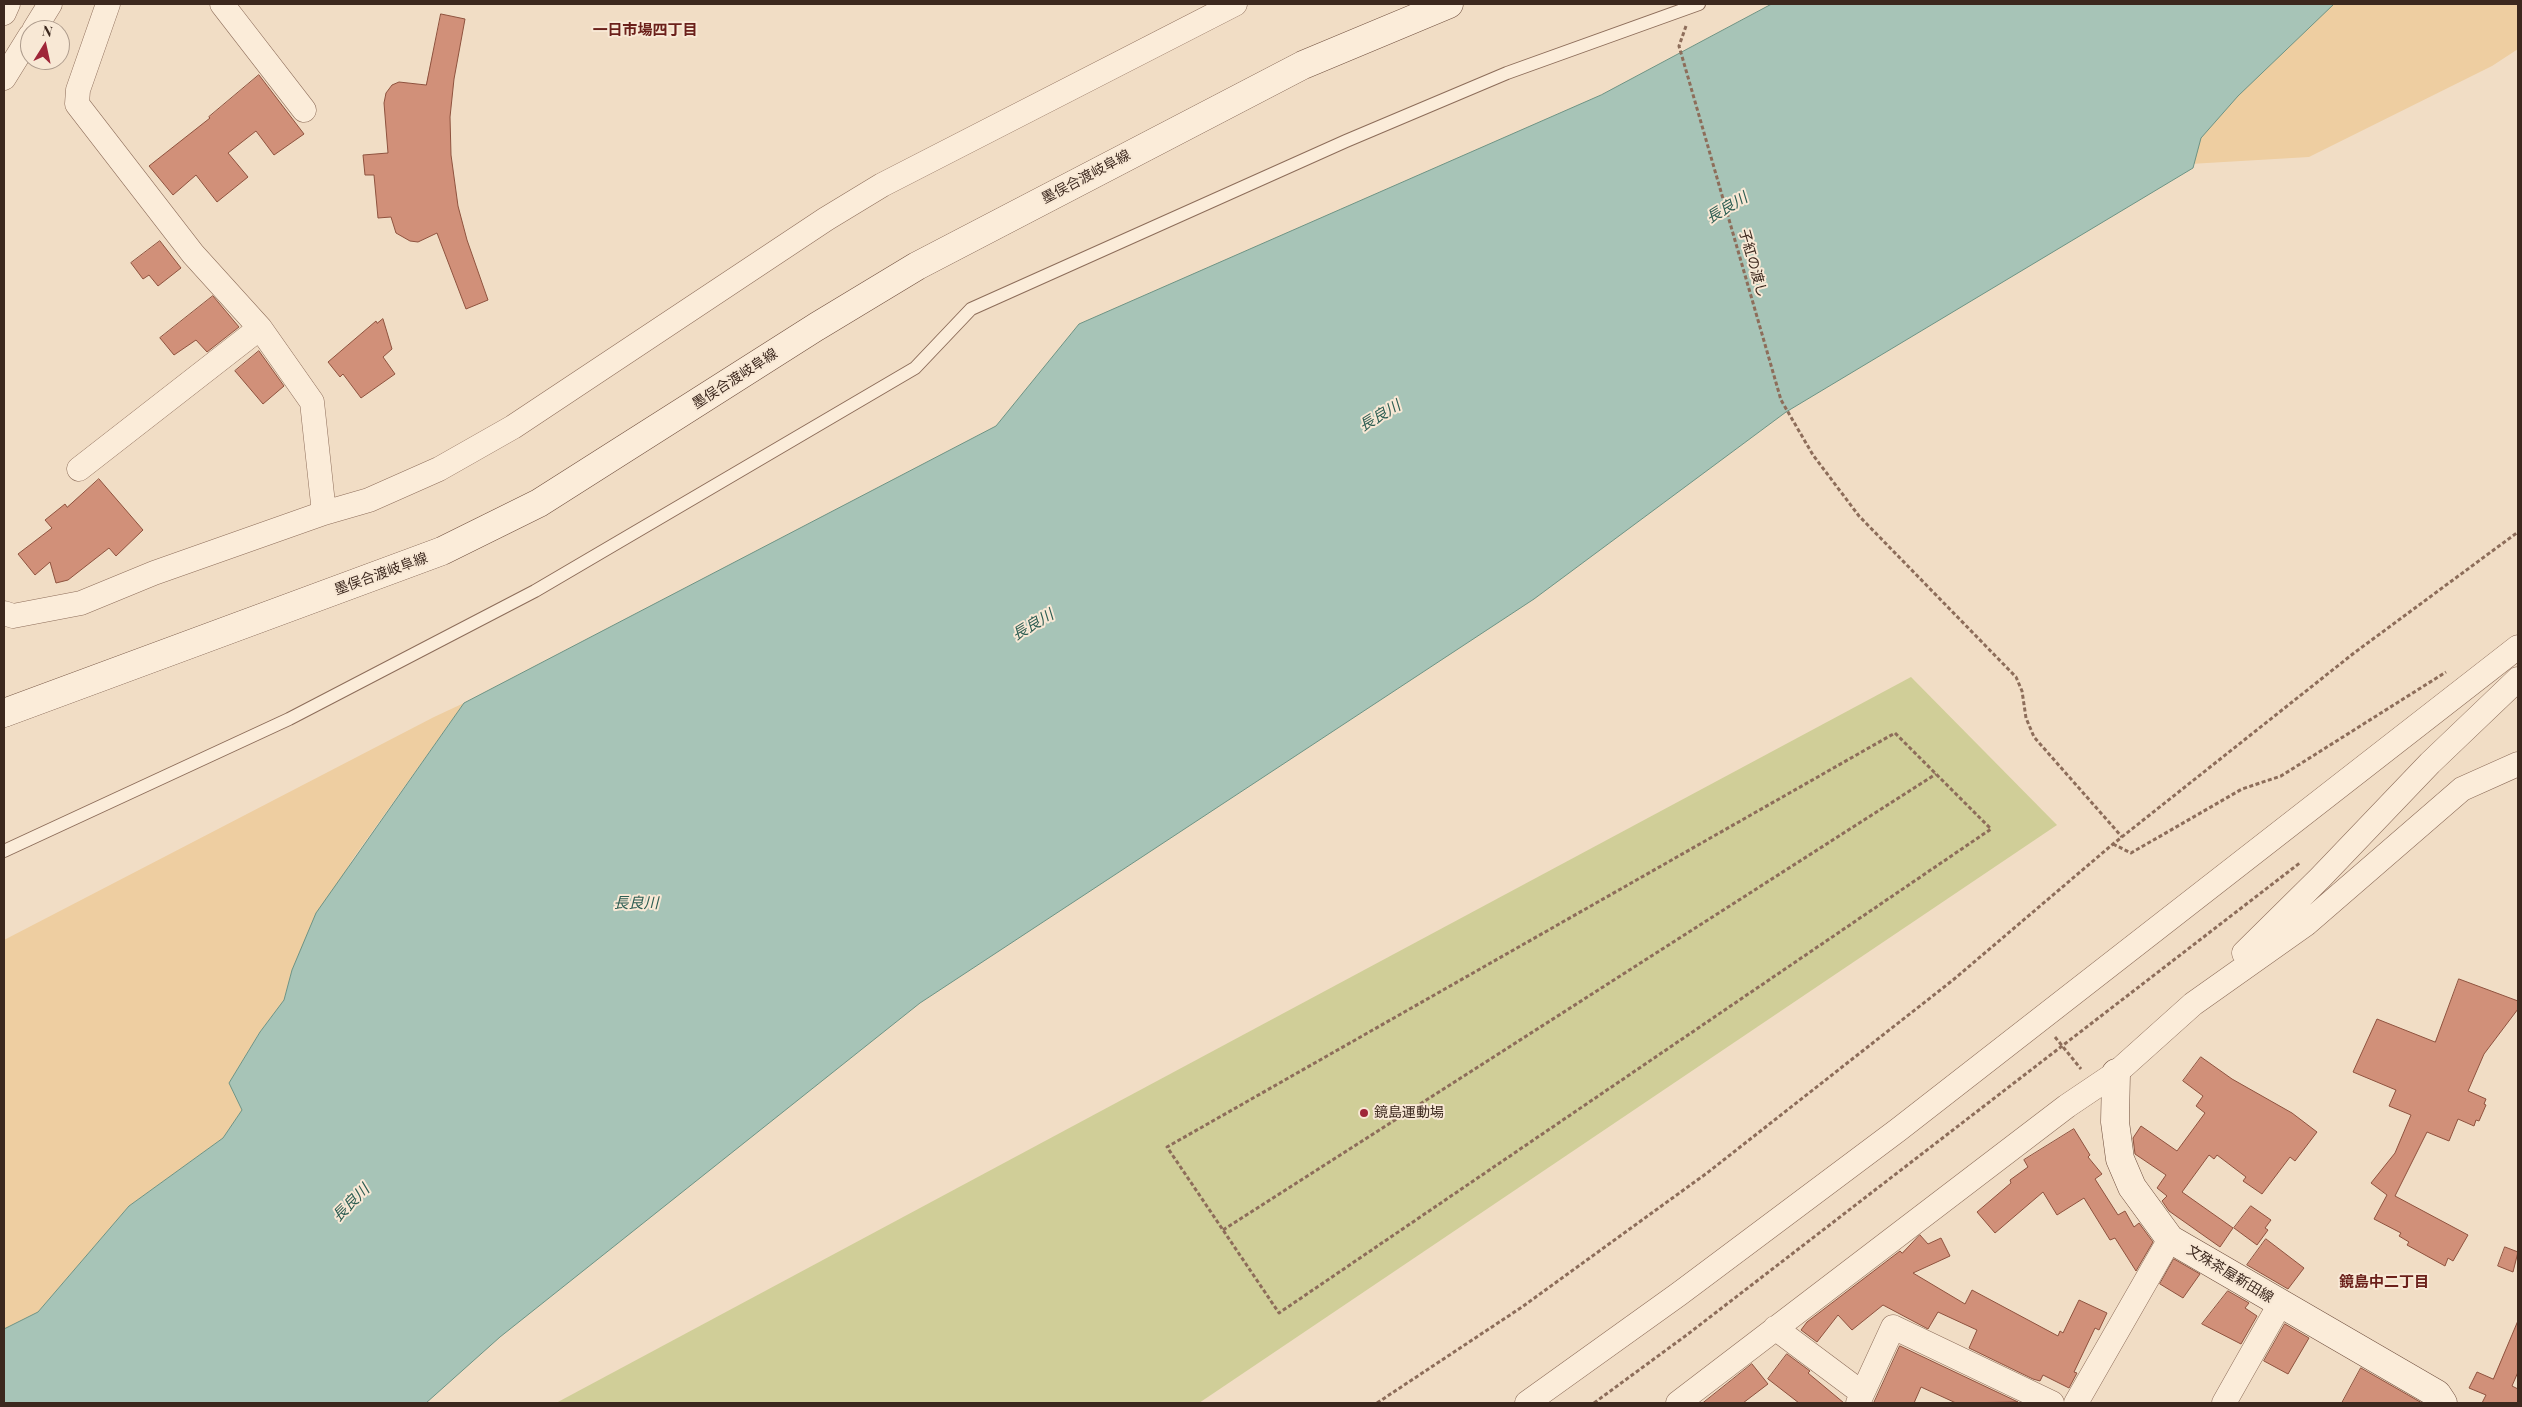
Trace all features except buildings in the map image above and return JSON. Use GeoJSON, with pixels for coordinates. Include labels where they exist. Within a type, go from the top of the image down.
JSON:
{"type":"FeatureCollection","features":[{"type":"Feature","properties":{"kind":"main road","name":"墨俣合渡岐阜線"},"geometry":{"type":"LineString","coordinates":[[4,713],[405,565],[460,542],[539,503],[816,327],[917,266],[1303,65],[1449,4]]}},
{"type":"Feature","properties":{"kind":"main road","name":"文殊茶屋新田線"},"geometry":{"type":"LineString","coordinates":[[2106,1080],[2115,1122],[2120,1159],[2132,1187],[2170,1239],[2437,1394],[2444,1403]]}},
{"type":"Feature","properties":{"kind":"street"},"geometry":{"type":"LineString","coordinates":[[4,13],[8,4]]}},
{"type":"Feature","properties":{"kind":"street"},"geometry":{"type":"LineString","coordinates":[[40,20],[50,4]]}},
{"type":"Feature","properties":{"kind":"street"},"geometry":{"type":"LineString","coordinates":[[108,4],[78,90],[77,104],[193,254],[260,328],[312,402],[324,513]]}},
{"type":"Feature","properties":{"kind":"street"},"geometry":{"type":"LineString","coordinates":[[222,4],[304,110]]}},
{"type":"Feature","properties":{"kind":"street"},"geometry":{"type":"LineString","coordinates":[[4,613],[13,616],[81,603],[154,573],[324,513],[369,500],[439,469],[512,427],[826,219],[882,186],[1235,4]]}},
{"type":"Feature","properties":{"kind":"street"},"geometry":{"type":"LineString","coordinates":[[4,78],[20,52]]}},
{"type":"Feature","properties":{"kind":"street"},"geometry":{"type":"LineString","coordinates":[[79,470],[260,328]]}},
{"type":"Feature","properties":{"kind":"street"},"geometry":{"type":"LineString","coordinates":[[1527,1403],[1695,1282],[1898,1130],[2518,648]]}},
{"type":"Feature","properties":{"kind":"street"},"geometry":{"type":"LineString","coordinates":[[1678,1403],[2067,1106],[2106,1080],[2193,1004],[2320,878],[2430,763],[2518,679]]}},
{"type":"Feature","properties":{"kind":"street"},"geometry":{"type":"LineString","coordinates":[[2193,1004],[2306,924],[2462,789],[2515,769]]}},
{"type":"Feature","properties":{"kind":"street"},"geometry":{"type":"LineString","coordinates":[[2076,1403],[2170,1239]]}},
{"type":"Feature","properties":{"kind":"street"},"geometry":{"type":"LineString","coordinates":[[2224,1403],[2280,1304]]}},
{"type":"Feature","properties":{"kind":"street"},"geometry":{"type":"LineString","coordinates":[[1776,1328],[1860,1398],[1893,1327],[2039,1400]]}},
{"type":"Feature","properties":{"kind":"lane"},"geometry":{"type":"LineString","coordinates":[[4,851],[289,720],[535,591],[915,368],[971,309],[1346,141],[1507,73],[1699,4]]}},
{"type":"Feature","properties":{"kind":"path","name":"子紅の渡し"},"geometry":{"type":"LineString","coordinates":[[1679,46],[1780,400],[1813,455],[1859,516],[2016,677],[2022,691],[2026,718],[2034,737],[2122,837]]}},
{"type":"Feature","properties":{"kind":"path"},"geometry":{"type":"LineString","coordinates":[[1377,1403],[1522,1307],[1707,1173],[1953,980],[2113,844],[2354,653],[2518,532]]}},
{"type":"Feature","properties":{"kind":"path"},"geometry":{"type":"LineString","coordinates":[[2113,844],[2131,853],[2242,789],[2281,776],[2450,669]]}},
{"type":"Feature","properties":{"kind":"path"},"geometry":{"type":"LineString","coordinates":[[1895,733],[1991,829],[1279,1313],[1223,1230],[1167,1147],[1895,733]]}},
{"type":"Feature","properties":{"kind":"path"},"geometry":{"type":"LineString","coordinates":[[1223,1230],[1936,774]]}},
{"type":"Feature","properties":{"kind":"path"},"geometry":{"type":"LineString","coordinates":[[1594,1403],[2306,858]]}},
{"type":"Feature","properties":{"kind":"path"},"geometry":{"type":"LineString","coordinates":[[2040,1019],[2062,1046],[2106,1080]]}},
{"type":"Feature","properties":{"kind":"shaded area","name":"鏡島運動場"},"geometry":{"type":"Polygon","coordinates":[[[1911,677],[2057,825],[1199,1403],[556,1403],[1911,677]]]}},
{"type":"Feature","properties":{"kind":"sand"},"geometry":{"type":"Polygon","coordinates":[[[2325,4],[2518,4],[2518,49],[2492,66],[2309,157],[2190,164],[2200,123],[2325,4]]]}},
{"type":"Feature","properties":{"kind":"sand"},"geometry":{"type":"Polygon","coordinates":[[[464,703],[352,860],[292,970],[284,1000],[259,1033],[229,1083],[242,1110],[223,1138],[129,1206],[38,1312],[4,1329],[4,940],[464,703]]]}},
{"type":"Feature","properties":{"kind":"water","name":"長良川"},"geometry":{"type":"Polygon","coordinates":[[[1772,4],[2334,4],[2238,96],[2201,138],[2193,168],[1786,412],[1534,599],[920,1003],[500,1337],[426,1403],[4,1403],[4,1329],[38,1312],[129,1206],[223,1138],[242,1110],[229,1083],[260,1032],[284,1000],[292,970],[316,913],[464,703],[996,426],[1079,324],[1601,95],[1772,4]]]}},
{"type":"Feature","properties":{"kind":"place","name":"鏡島運動場"},"geometry":{"type":"Point","coordinates":[1364,1113]}},
{"type":"Feature","properties":{"kind":"district","name":"一日市場四丁目"},"geometry":{"type":"Point","coordinates":[645,30]}},
{"type":"Feature","properties":{"kind":"district","name":"鏡島中二丁目"},"geometry":{"type":"Point","coordinates":[2384,1282]}}]}
